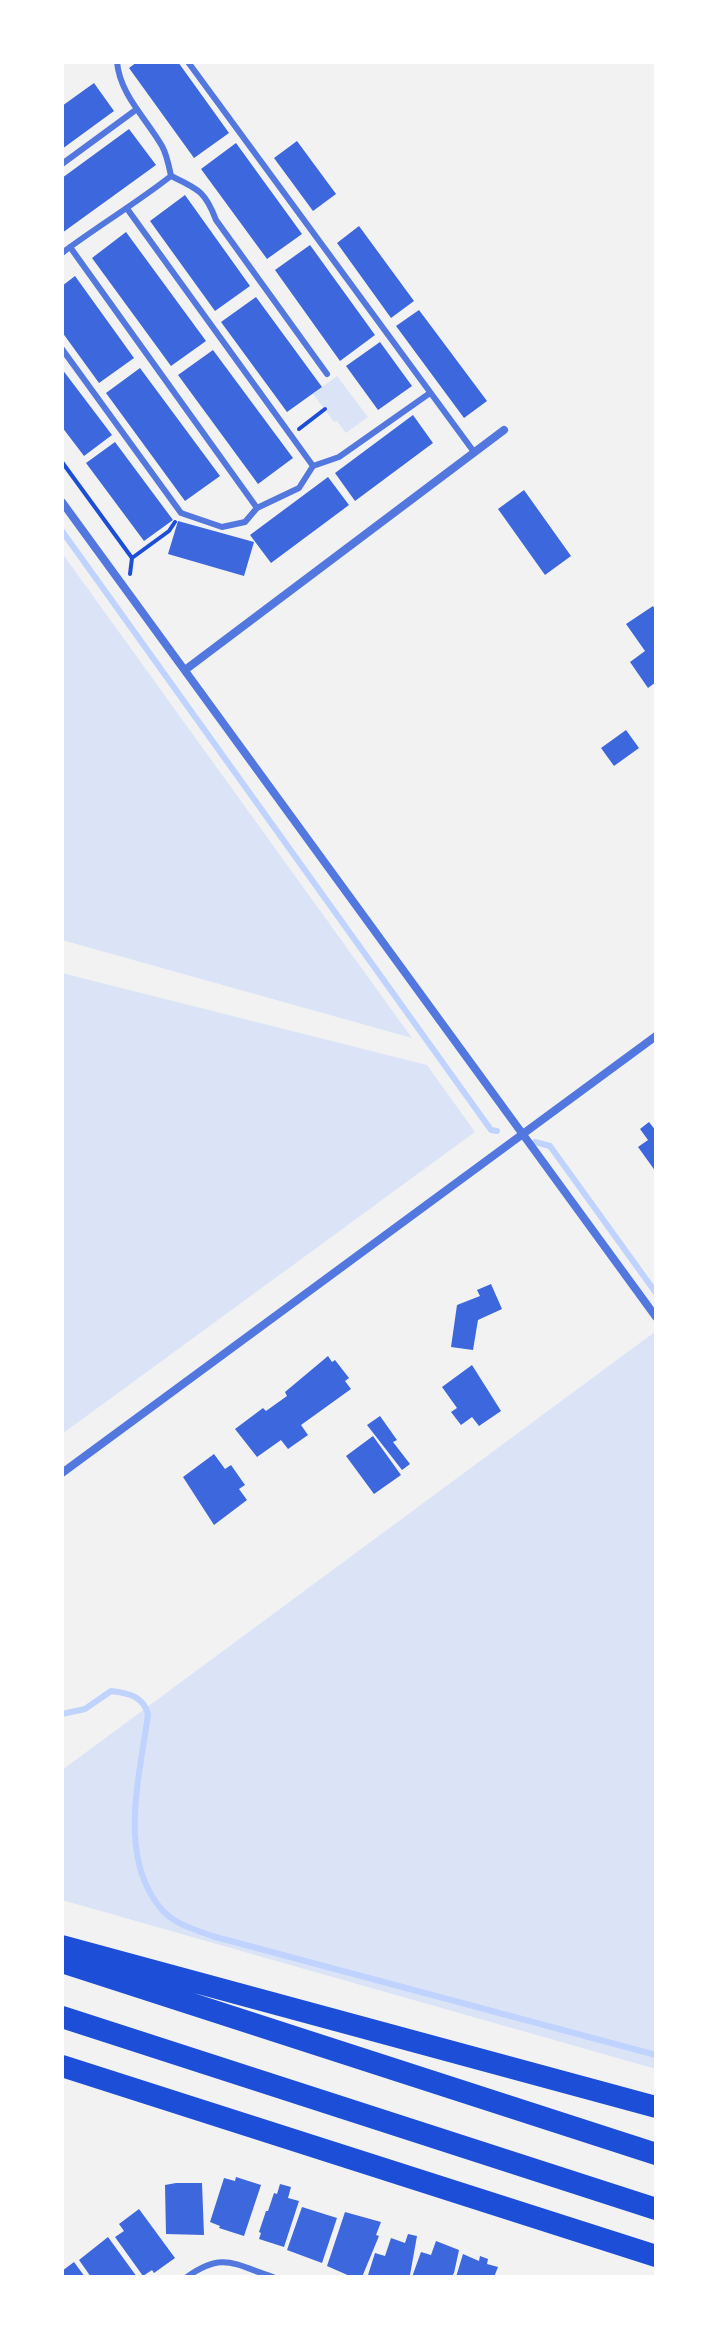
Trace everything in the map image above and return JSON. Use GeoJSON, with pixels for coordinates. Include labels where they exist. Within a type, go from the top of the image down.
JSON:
{"type":"FeatureCollection","features":[{"type":"Feature","properties":{"kind":"highway"},"geometry":{"type":"LineString","coordinates":[[62,1946],[656,2107]]}},
{"type":"Feature","properties":{"kind":"highway"},"geometry":{"type":"LineString","coordinates":[[62,1962],[656,2154]]}},
{"type":"Feature","properties":{"kind":"highway"},"geometry":{"type":"LineString","coordinates":[[62,2017],[656,2209]]}},
{"type":"Feature","properties":{"kind":"highway"},"geometry":{"type":"LineString","coordinates":[[62,2066],[656,2256]]}},
{"type":"Feature","properties":{"kind":"street"},"geometry":{"type":"LineString","coordinates":[[185,670],[504,430]]}},
{"type":"Feature","properties":{"kind":"street"},"geometry":{"type":"LineString","coordinates":[[62,502],[656,1317]]}},
{"type":"Feature","properties":{"kind":"street"},"geometry":{"type":"LineString","coordinates":[[62,1473],[520,1133],[656,1036]]}},
{"type":"Feature","properties":{"kind":"lane"},"geometry":{"type":"LineString","coordinates":[[117,62],[118,73],[137,109],[163,147],[171,176]]}},
{"type":"Feature","properties":{"kind":"lane"},"geometry":{"type":"LineString","coordinates":[[188,62],[474,452]]}},
{"type":"Feature","properties":{"kind":"lane"},"geometry":{"type":"LineString","coordinates":[[62,164],[137,109]]}},
{"type":"Feature","properties":{"kind":"lane"},"geometry":{"type":"LineString","coordinates":[[62,253],[114,215],[128,210],[171,176]]}},
{"type":"Feature","properties":{"kind":"lane"},"geometry":{"type":"LineString","coordinates":[[171,176],[200,189],[216,220],[327,374]]}},
{"type":"Feature","properties":{"kind":"lane"},"geometry":{"type":"LineString","coordinates":[[128,210],[313,466]]}},
{"type":"Feature","properties":{"kind":"lane"},"geometry":{"type":"LineString","coordinates":[[70,247],[257,508]]}},
{"type":"Feature","properties":{"kind":"lane"},"geometry":{"type":"LineString","coordinates":[[62,349],[181,513],[222,527],[245,522],[257,508],[299,488],[313,466],[339,457],[430,393]]}},
{"type":"Feature","properties":{"kind":"lane"},"geometry":{"type":"LineString","coordinates":[[187,2277],[211,2262],[221,2261],[273,2277]]}},
{"type":"Feature","properties":{"kind":"path"},"geometry":{"type":"LineString","coordinates":[[290,435],[325,409]]}},
{"type":"Feature","properties":{"kind":"path"},"geometry":{"type":"LineString","coordinates":[[62,462],[132,558],[128,592]]}},
{"type":"Feature","properties":{"kind":"path"},"geometry":{"type":"LineString","coordinates":[[132,558],[169,531],[181,513]]}},
{"type":"Feature","properties":{"kind":"shaded area"},"geometry":{"type":"Polygon","coordinates":[[[337,376],[368,417],[346,433],[313,394],[337,376]]]}},
{"type":"Feature","properties":{"kind":"shaded area"},"geometry":{"type":"Polygon","coordinates":[[[62,553],[412,1038],[62,940],[62,553]]]}},
{"type":"Feature","properties":{"kind":"shaded area"},"geometry":{"type":"Polygon","coordinates":[[[62,973],[427,1065],[475,1132],[62,1434],[62,973]]]}},
{"type":"Feature","properties":{"kind":"shaded area"},"geometry":{"type":"Polygon","coordinates":[[[656,1331],[656,2069],[62,1900],[62,1770],[656,1331]]]}},
{"type":"Feature","properties":{"kind":"building"},"geometry":{"type":"Polygon","coordinates":[[[137,62],[178,62],[229,133],[194,158],[129,68],[137,62]]]}},
{"type":"Feature","properties":{"kind":"building"},"geometry":{"type":"Polygon","coordinates":[[[94,83],[114,111],[62,149],[62,106],[94,83]]]}},
{"type":"Feature","properties":{"kind":"building"},"geometry":{"type":"Polygon","coordinates":[[[129,129],[156,165],[62,233],[62,178],[129,129]]]}},
{"type":"Feature","properties":{"kind":"building"},"geometry":{"type":"Polygon","coordinates":[[[297,141],[336,194],[313,211],[274,158],[297,141]]]}},
{"type":"Feature","properties":{"kind":"building"},"geometry":{"type":"Polygon","coordinates":[[[236,143],[302,234],[267,259],[201,169],[236,143]]]}},
{"type":"Feature","properties":{"kind":"building"},"geometry":{"type":"Polygon","coordinates":[[[185,195],[250,286],[215,311],[150,221],[185,195]]]}},
{"type":"Feature","properties":{"kind":"building"},"geometry":{"type":"Polygon","coordinates":[[[359,226],[414,301],[391,318],[337,243],[359,226]]]}},
{"type":"Feature","properties":{"kind":"building"},"geometry":{"type":"Polygon","coordinates":[[[126,232],[206,341],[171,366],[92,258],[126,232]]]}},
{"type":"Feature","properties":{"kind":"building"},"geometry":{"type":"Polygon","coordinates":[[[310,245],[375,335],[340,361],[275,270],[310,245]]]}},
{"type":"Feature","properties":{"kind":"building"},"geometry":{"type":"Polygon","coordinates":[[[75,276],[134,358],[99,383],[62,332],[62,286],[75,276]]]}},
{"type":"Feature","properties":{"kind":"building"},"geometry":{"type":"Polygon","coordinates":[[[256,297],[322,387],[287,412],[221,322],[256,297]]]}},
{"type":"Feature","properties":{"kind":"building"},"geometry":{"type":"Polygon","coordinates":[[[419,310],[487,401],[464,418],[396,326],[419,310]]]}},
{"type":"Feature","properties":{"kind":"building"},"geometry":{"type":"Polygon","coordinates":[[[380,342],[412,386],[378,410],[346,366],[380,342]]]}},
{"type":"Feature","properties":{"kind":"building"},"geometry":{"type":"Polygon","coordinates":[[[213,350],[293,458],[258,484],[178,375],[213,350]]]}},
{"type":"Feature","properties":{"kind":"building"},"geometry":{"type":"Polygon","coordinates":[[[140,368],[220,476],[185,501],[106,393],[140,368]]]}},
{"type":"Feature","properties":{"kind":"building"},"geometry":{"type":"Polygon","coordinates":[[[62,369],[112,435],[84,456],[62,427],[62,369]]]}},
{"type":"Feature","properties":{"kind":"building"},"geometry":{"type":"Polygon","coordinates":[[[413,415],[433,443],[355,501],[335,473],[413,415]]]}},
{"type":"Feature","properties":{"kind":"building"},"geometry":{"type":"Polygon","coordinates":[[[115,442],[173,520],[144,541],[86,463],[115,442]]]}},
{"type":"Feature","properties":{"kind":"building"},"geometry":{"type":"Polygon","coordinates":[[[328,477],[349,505],[271,563],[250,535],[328,477]]]}},
{"type":"Feature","properties":{"kind":"building"},"geometry":{"type":"Polygon","coordinates":[[[524,490],[571,556],[545,575],[498,509],[524,490]]]}},
{"type":"Feature","properties":{"kind":"building"},"geometry":{"type":"Polygon","coordinates":[[[178,521],[254,542],[244,576],[168,554],[178,521]]]}},
{"type":"Feature","properties":{"kind":"building"},"geometry":{"type":"Polygon","coordinates":[[[653,606],[656,611],[656,682],[648,688],[630,662],[645,651],[626,624],[653,606]]]}},
{"type":"Feature","properties":{"kind":"building"},"geometry":{"type":"Polygon","coordinates":[[[626,730],[639,748],[614,766],[601,748],[626,730]]]}},
{"type":"Feature","properties":{"kind":"building"},"geometry":{"type":"Polygon","coordinates":[[[649,1122],[656,1131],[656,1172],[638,1147],[648,1140],[640,1129],[649,1122]]]}},
{"type":"Feature","properties":{"kind":"building"},"geometry":{"type":"Polygon","coordinates":[[[491,1284],[502,1309],[478,1320],[473,1350],[451,1347],[457,1305],[480,1296],[477,1290],[491,1284]]]}},
{"type":"Feature","properties":{"kind":"building"},"geometry":{"type":"Polygon","coordinates":[[[328,1356],[349,1378],[345,1381],[351,1389],[301,1425],[308,1435],[288,1449],[281,1440],[257,1457],[235,1429],[263,1408],[266,1411],[287,1396],[285,1392],[328,1356]]]}},
{"type":"Feature","properties":{"kind":"building"},"geometry":{"type":"Polygon","coordinates":[[[472,1365],[501,1411],[479,1426],[472,1417],[461,1425],[451,1412],[457,1408],[442,1387],[472,1365]]]}},
{"type":"Feature","properties":{"kind":"building"},"geometry":{"type":"Polygon","coordinates":[[[380,1416],[397,1440],[393,1442],[410,1464],[402,1470],[367,1425],[380,1416]]]}},
{"type":"Feature","properties":{"kind":"building"},"geometry":{"type":"Polygon","coordinates":[[[373,1436],[401,1475],[374,1494],[346,1456],[373,1436]]]}},
{"type":"Feature","properties":{"kind":"building"},"geometry":{"type":"Polygon","coordinates":[[[214,1454],[225,1469],[231,1465],[245,1485],[239,1489],[247,1500],[214,1525],[183,1477],[214,1454]]]}},
{"type":"Feature","properties":{"kind":"building"},"geometry":{"type":"Polygon","coordinates":[[[236,2177],[261,2185],[244,2236],[210,2222],[224,2178],[235,2181],[236,2177]]]}},
{"type":"Feature","properties":{"kind":"building"},"geometry":{"type":"Polygon","coordinates":[[[202,2183],[204,2235],[166,2234],[165,2185],[202,2183]]]}},
{"type":"Feature","properties":{"kind":"building"},"geometry":{"type":"Polygon","coordinates":[[[280,2184],[291,2187],[288,2198],[299,2201],[284,2247],[259,2239],[266,2211],[280,2184]]]}},
{"type":"Feature","properties":{"kind":"building"},"geometry":{"type":"Polygon","coordinates":[[[302,2207],[337,2218],[322,2263],[287,2250],[302,2207]]]}},
{"type":"Feature","properties":{"kind":"building"},"geometry":{"type":"Polygon","coordinates":[[[139,2209],[175,2258],[154,2273],[152,2270],[143,2276],[115,2237],[124,2231],[119,2224],[139,2209]]]}},
{"type":"Feature","properties":{"kind":"building"},"geometry":{"type":"Polygon","coordinates":[[[345,2212],[381,2222],[376,2235],[379,2236],[362,2277],[352,2277],[327,2266],[345,2212]]]}},
{"type":"Feature","properties":{"kind":"building"},"geometry":{"type":"Polygon","coordinates":[[[408,2234],[417,2236],[410,2275],[368,2275],[375,2253],[385,2256],[391,2238],[405,2243],[408,2234]]]}},
{"type":"Feature","properties":{"kind":"building"},"geometry":{"type":"Polygon","coordinates":[[[108,2237],[137,2277],[91,2277],[79,2260],[108,2237]]]}},
{"type":"Feature","properties":{"kind":"building"},"geometry":{"type":"Polygon","coordinates":[[[436,2241],[459,2250],[454,2273],[451,2277],[412,2277],[421,2252],[431,2255],[436,2241]]]}},
{"type":"Feature","properties":{"kind":"building"},"geometry":{"type":"Polygon","coordinates":[[[463,2254],[479,2261],[480,2256],[488,2259],[487,2264],[498,2267],[494,2277],[456,2277],[463,2254]]]}},
{"type":"Feature","properties":{"kind":"building"},"geometry":{"type":"Polygon","coordinates":[[[74,2262],[85,2277],[62,2277],[62,2271],[74,2262]]]}},
{"type":"Feature","properties":{"kind":"waterway"},"geometry":{"type":"LineString","coordinates":[[62,531],[491,1130],[497,1131]]}},
{"type":"Feature","properties":{"kind":"waterway"},"geometry":{"type":"LineString","coordinates":[[535,1142],[550,1146],[656,1293]]}},
{"type":"Feature","properties":{"kind":"waterway"},"geometry":{"type":"LineString","coordinates":[[62,1714],[85,1709],[111,1691],[134,1696],[146,1708],[148,1714],[137,1790],[135,1842],[149,1890],[173,1920],[212,1936],[656,2055]]}}]}
